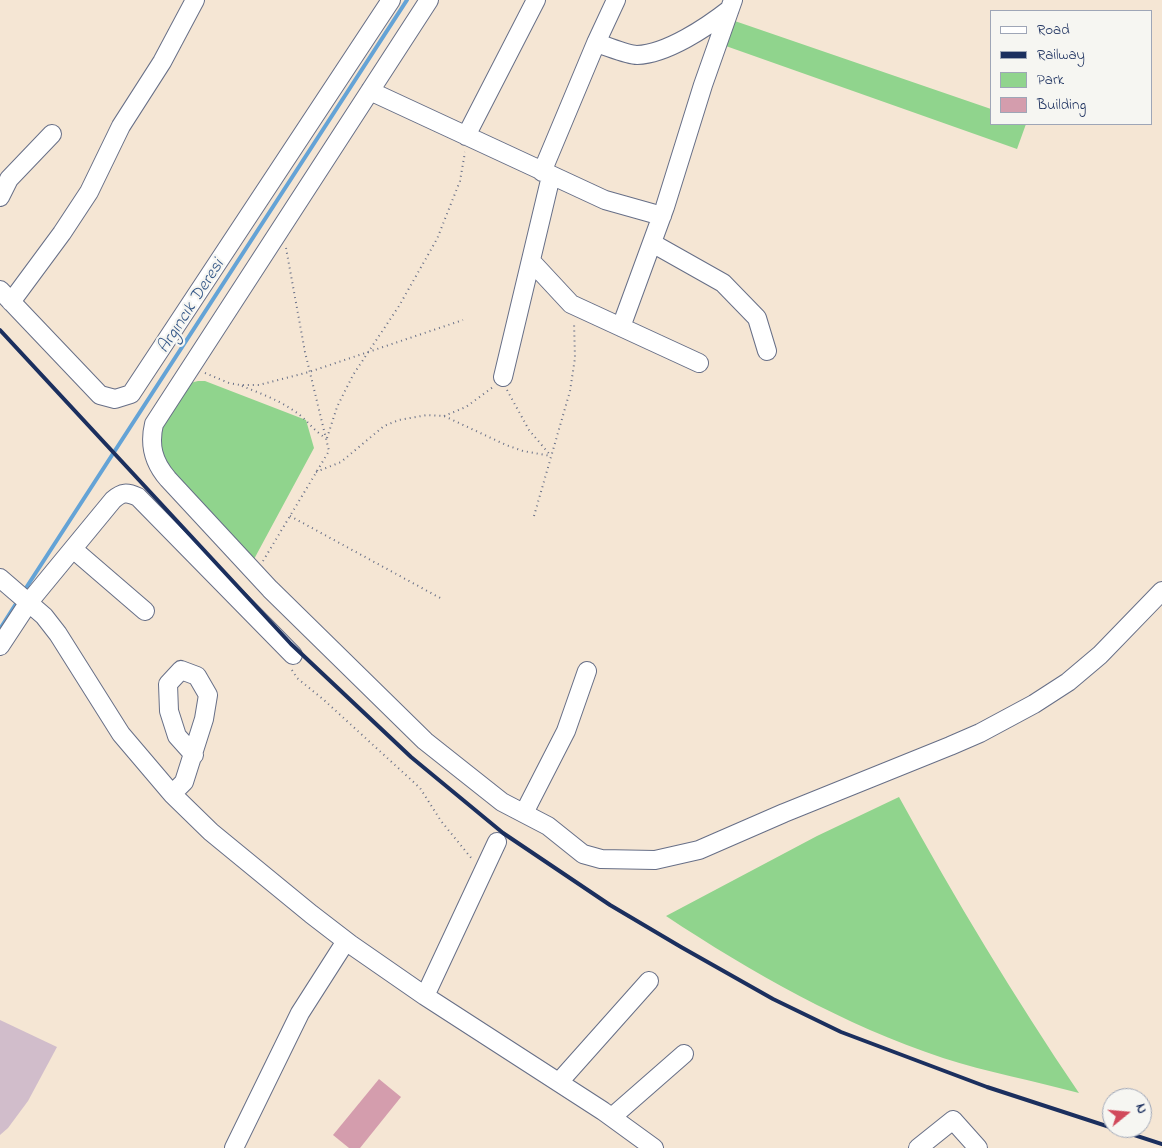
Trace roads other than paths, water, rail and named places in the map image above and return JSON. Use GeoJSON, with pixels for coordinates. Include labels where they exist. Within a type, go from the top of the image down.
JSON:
{"type":"FeatureCollection","features":[{"type":"Feature","properties":{"kind":"street"},"geometry":{"type":"LineString","coordinates":[[195,0],[162,62],[121,126],[89,192],[62,233],[6,296],[100,395],[115,399],[131,394],[391,0]]}},
{"type":"Feature","properties":{"kind":"street"},"geometry":{"type":"LineString","coordinates":[[429,0],[154,424],[152,441],[154,458],[168,479],[256,574],[426,741],[502,802],[548,826],[583,854],[601,859],[654,860],[699,850],[784,813],[950,746],[1034,704],[1068,682],[1100,655],[1162,591]]}},
{"type":"Feature","properties":{"kind":"street"},"geometry":{"type":"LineString","coordinates":[[466,136],[536,0]]}},
{"type":"Feature","properties":{"kind":"street"},"geometry":{"type":"LineString","coordinates":[[503,377],[531,261],[547,174],[596,43],[616,0]]}},
{"type":"Feature","properties":{"kind":"street"},"geometry":{"type":"LineString","coordinates":[[596,43],[636,55],[648,52],[687,38],[716,20],[732,5]]}},
{"type":"Feature","properties":{"kind":"street"},"geometry":{"type":"LineString","coordinates":[[621,327],[662,216],[732,5]]}},
{"type":"Feature","properties":{"kind":"street"},"geometry":{"type":"LineString","coordinates":[[370,91],[605,200],[662,216]]}},
{"type":"Feature","properties":{"kind":"street"},"geometry":{"type":"LineString","coordinates":[[0,197],[9,179],[52,134]]}},
{"type":"Feature","properties":{"kind":"street"},"geometry":{"type":"LineString","coordinates":[[652,243],[723,282],[757,318],[766,351]]}},
{"type":"Feature","properties":{"kind":"street"},"geometry":{"type":"LineString","coordinates":[[531,261],[571,304],[699,363]]}},
{"type":"Feature","properties":{"kind":"street"},"geometry":{"type":"LineString","coordinates":[[0,646],[27,600],[120,493],[129,493],[138,496],[293,655]]}},
{"type":"Feature","properties":{"kind":"street"},"geometry":{"type":"LineString","coordinates":[[73,549],[145,611]]}},
{"type":"Feature","properties":{"kind":"street"},"geometry":{"type":"LineString","coordinates":[[4,581],[27,600],[52,625],[120,734],[172,794],[211,832],[346,941],[426,996],[612,1117],[654,1148]]}},
{"type":"Feature","properties":{"kind":"street"},"geometry":{"type":"LineString","coordinates":[[524,813],[566,731],[587,671]]}},
{"type":"Feature","properties":{"kind":"street"},"geometry":{"type":"LineString","coordinates":[[172,794],[184,782],[194,755]]}},
{"type":"Feature","properties":{"kind":"street"},"geometry":{"type":"LineString","coordinates":[[426,996],[497,842]]}},
{"type":"Feature","properties":{"kind":"street"},"geometry":{"type":"LineString","coordinates":[[234,1148],[300,1013],[346,941]]}},
{"type":"Feature","properties":{"kind":"street"},"geometry":{"type":"LineString","coordinates":[[559,1082],[649,981]]}},
{"type":"Feature","properties":{"kind":"street"},"geometry":{"type":"LineString","coordinates":[[612,1117],[684,1054]]}},
{"type":"Feature","properties":{"kind":"street"},"geometry":{"type":"LineString","coordinates":[[918,1148],[953,1120],[978,1148]]}},
{"type":"Feature","properties":{"kind":"waterway","name":"Argıncık Deresi"},"geometry":{"type":"LineString","coordinates":[[24,591],[407,0]]}},
{"type":"Feature","properties":{"kind":"waterway","name":"Argıncık Deresi"},"geometry":{"type":"LineString","coordinates":[[0,629],[19,599]]}},
{"type":"Feature","properties":{"kind":"railway"},"geometry":{"type":"LineString","coordinates":[[0,330],[291,644],[411,757],[503,833],[610,905],[681,947],[773,999],[841,1032],[987,1087],[1162,1144]]}}]}
